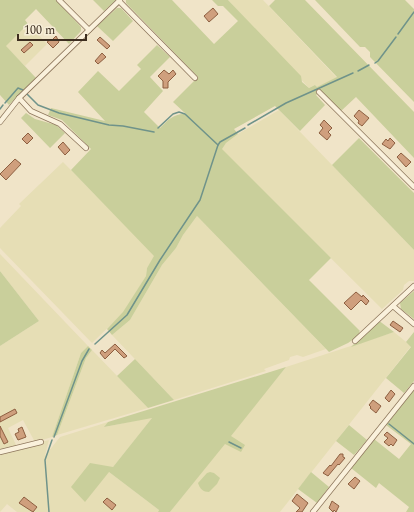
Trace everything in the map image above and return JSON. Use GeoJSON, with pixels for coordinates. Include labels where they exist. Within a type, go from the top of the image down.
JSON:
{"type":"FeatureCollection","features":[{"type":"Feature","properties":{"kind":"street"},"geometry":{"type":"LineString","coordinates":[[59,0],[89,30]]}},
{"type":"Feature","properties":{"kind":"street"},"geometry":{"type":"LineString","coordinates":[[0,122],[19,98],[119,0],[195,78]]}},
{"type":"Feature","properties":{"kind":"street"},"geometry":{"type":"LineString","coordinates":[[319,92],[414,187]]}},
{"type":"Feature","properties":{"kind":"street"},"geometry":{"type":"LineString","coordinates":[[19,98],[30,111],[60,124],[86,148]]}},
{"type":"Feature","properties":{"kind":"street"},"geometry":{"type":"LineString","coordinates":[[355,341],[414,286]]}},
{"type":"Feature","properties":{"kind":"street"},"geometry":{"type":"LineString","coordinates":[[393,306],[414,324]]}},
{"type":"Feature","properties":{"kind":"street"},"geometry":{"type":"LineString","coordinates":[[313,512],[414,386]]}},
{"type":"Feature","properties":{"kind":"street"},"geometry":{"type":"LineString","coordinates":[[0,452],[41,442]]}},
{"type":"Feature","properties":{"kind":"shaded area"},"geometry":{"type":"Polygon","coordinates":[[[228,0],[263,0],[337,78],[317,87],[315,85],[309,88],[228,0]]]}},
{"type":"Feature","properties":{"kind":"shaded area"},"geometry":{"type":"Polygon","coordinates":[[[28,24],[47,44],[25,66],[5,46],[28,24]]]}},
{"type":"Feature","properties":{"kind":"shaded area"},"geometry":{"type":"Polygon","coordinates":[[[279,110],[414,250],[414,281],[409,281],[404,285],[403,290],[382,309],[221,149],[238,134],[279,110]]]}},
{"type":"Feature","properties":{"kind":"shaded area"},"geometry":{"type":"Polygon","coordinates":[[[63,162],[155,256],[147,268],[146,276],[123,313],[92,343],[0,248],[0,228],[21,206],[19,204],[63,162]]]}},
{"type":"Feature","properties":{"kind":"shaded area"},"geometry":{"type":"Polygon","coordinates":[[[197,216],[326,349],[303,357],[297,355],[290,357],[289,360],[264,369],[266,371],[174,400],[112,335],[130,320],[162,265],[176,248],[183,235],[197,216]]]}},
{"type":"Feature","properties":{"kind":"shaded area"},"geometry":{"type":"Polygon","coordinates":[[[0,254],[88,346],[81,353],[52,437],[35,442],[23,420],[8,428],[17,447],[0,451],[0,346],[39,321],[0,271],[0,254]]]}},
{"type":"Feature","properties":{"kind":"shaded area"},"geometry":{"type":"Polygon","coordinates":[[[394,332],[411,346],[280,512],[170,512],[225,443],[241,451],[230,436],[286,367],[394,332]]]}},
{"type":"Feature","properties":{"kind":"shaded area"},"geometry":{"type":"Polygon","coordinates":[[[92,350],[148,408],[57,435],[86,358],[92,350]]]}},
{"type":"Feature","properties":{"kind":"shaded area"},"geometry":{"type":"Polygon","coordinates":[[[153,417],[109,472],[159,510],[158,512],[17,512],[7,504],[0,512],[0,452],[49,440],[45,456],[60,437],[108,422],[105,427],[153,417]]]}},
{"type":"Feature","properties":{"kind":"green space"},"geometry":{"type":"Polygon","coordinates":[[[0,0],[56,0],[81,27],[81,31],[69,44],[36,9],[25,20],[28,24],[6,46],[36,78],[9,105],[0,95],[0,0]]]}},
{"type":"Feature","properties":{"kind":"green space"},"geometry":{"type":"Polygon","coordinates":[[[93,0],[116,0],[104,11],[93,0]]]}},
{"type":"Feature","properties":{"kind":"green space"},"geometry":{"type":"Polygon","coordinates":[[[126,0],[172,0],[214,44],[238,21],[223,6],[218,6],[212,0],[228,0],[301,76],[302,82],[309,88],[315,85],[317,87],[337,77],[269,6],[275,0],[305,0],[414,112],[414,158],[356,97],[341,111],[319,93],[316,95],[325,105],[300,131],[275,106],[234,129],[238,134],[226,143],[222,149],[331,258],[309,280],[360,331],[359,332],[361,334],[348,343],[329,352],[197,216],[183,235],[176,248],[162,265],[130,320],[112,335],[107,329],[123,312],[146,276],[147,268],[154,256],[71,170],[91,149],[62,120],[48,115],[51,108],[105,121],[78,92],[98,71],[119,91],[141,69],[137,65],[157,45],[170,57],[150,77],[163,91],[144,112],[160,128],[175,116],[186,114],[173,102],[198,77],[126,3],[126,0]]]}},
{"type":"Feature","properties":{"kind":"green space"},"geometry":{"type":"Polygon","coordinates":[[[315,0],[405,0],[414,9],[414,102],[370,57],[370,52],[365,47],[360,47],[315,0]]]}},
{"type":"Feature","properties":{"kind":"green space"},"geometry":{"type":"Polygon","coordinates":[[[117,8],[121,8],[133,21],[113,41],[97,26],[117,8]]]}},
{"type":"Feature","properties":{"kind":"green space"},"geometry":{"type":"Polygon","coordinates":[[[26,113],[35,119],[56,125],[65,133],[50,148],[21,118],[26,113]]]}},
{"type":"Feature","properties":{"kind":"green space"},"geometry":{"type":"Polygon","coordinates":[[[359,138],[414,193],[414,250],[332,165],[359,138]]]}},
{"type":"Feature","properties":{"kind":"green space"},"geometry":{"type":"Polygon","coordinates":[[[0,271],[39,321],[0,346],[0,271]]]}},
{"type":"Feature","properties":{"kind":"green space"},"geometry":{"type":"Polygon","coordinates":[[[414,291],[414,319],[401,309],[400,303],[414,291]]]}},
{"type":"Feature","properties":{"kind":"green space"},"geometry":{"type":"Polygon","coordinates":[[[378,320],[394,332],[351,347],[378,320]]]}},
{"type":"Feature","properties":{"kind":"green space"},"geometry":{"type":"Polygon","coordinates":[[[414,332],[414,381],[404,393],[386,378],[411,347],[406,342],[414,332]]]}},
{"type":"Feature","properties":{"kind":"green space"},"geometry":{"type":"Polygon","coordinates":[[[88,346],[92,350],[86,358],[57,435],[52,437],[81,353],[88,346]]]}},
{"type":"Feature","properties":{"kind":"green space"},"geometry":{"type":"Polygon","coordinates":[[[135,359],[174,400],[148,408],[117,376],[135,359]]]}},
{"type":"Feature","properties":{"kind":"green space"},"geometry":{"type":"Polygon","coordinates":[[[286,367],[231,436],[245,445],[241,452],[225,444],[170,512],[158,512],[159,510],[109,472],[85,502],[71,487],[90,463],[113,467],[152,418],[104,427],[108,422],[286,367]]]}},
{"type":"Feature","properties":{"kind":"green space"},"geometry":{"type":"Polygon","coordinates":[[[414,390],[414,512],[406,512],[409,507],[379,483],[376,488],[351,468],[374,439],[399,459],[411,444],[386,425],[414,390]]]}},
{"type":"Feature","properties":{"kind":"green space"},"geometry":{"type":"Polygon","coordinates":[[[349,425],[367,440],[354,455],[336,441],[349,425]]]}},
{"type":"Feature","properties":{"kind":"green space"},"geometry":{"type":"Polygon","coordinates":[[[311,472],[329,487],[317,503],[298,489],[311,472]]]}},
{"type":"Feature","properties":{"kind":"green space"},"geometry":{"type":"Polygon","coordinates":[[[207,473],[214,473],[220,478],[217,484],[209,492],[207,492],[202,490],[198,483],[207,473]]]}},
{"type":"Feature","properties":{"kind":"building"},"geometry":{"type":"Polygon","coordinates":[[[213,8],[218,14],[209,22],[204,16],[213,8]]]}},
{"type":"Feature","properties":{"kind":"building"},"geometry":{"type":"Polygon","coordinates":[[[56,36],[59,42],[53,48],[47,42],[50,40],[51,41],[56,36]]]}},
{"type":"Feature","properties":{"kind":"building"},"geometry":{"type":"Polygon","coordinates":[[[100,37],[110,46],[107,49],[97,40],[100,37]]]}},
{"type":"Feature","properties":{"kind":"building"},"geometry":{"type":"Polygon","coordinates":[[[30,42],[33,45],[24,53],[21,50],[30,42]]]}},
{"type":"Feature","properties":{"kind":"building"},"geometry":{"type":"Polygon","coordinates":[[[102,53],[106,57],[98,64],[95,61],[102,53]]]}},
{"type":"Feature","properties":{"kind":"building"},"geometry":{"type":"Polygon","coordinates":[[[164,70],[169,74],[173,70],[176,74],[168,82],[168,88],[163,88],[163,81],[158,76],[164,70]]]}},
{"type":"Feature","properties":{"kind":"building"},"geometry":{"type":"Polygon","coordinates":[[[359,110],[369,118],[362,126],[358,123],[359,121],[354,116],[359,110]]]}},
{"type":"Feature","properties":{"kind":"building"},"geometry":{"type":"Polygon","coordinates":[[[324,120],[332,128],[328,132],[331,135],[327,140],[319,133],[323,128],[320,125],[324,120]]]}},
{"type":"Feature","properties":{"kind":"building"},"geometry":{"type":"Polygon","coordinates":[[[28,133],[33,138],[27,144],[22,139],[28,133]]]}},
{"type":"Feature","properties":{"kind":"building"},"geometry":{"type":"Polygon","coordinates":[[[390,138],[395,143],[390,149],[382,144],[386,139],[388,141],[390,138]]]}},
{"type":"Feature","properties":{"kind":"building"},"geometry":{"type":"Polygon","coordinates":[[[63,142],[70,150],[65,155],[58,147],[63,142]]]}},
{"type":"Feature","properties":{"kind":"building"},"geometry":{"type":"Polygon","coordinates":[[[401,153],[411,162],[406,167],[397,157],[401,153]]]}},
{"type":"Feature","properties":{"kind":"building"},"geometry":{"type":"Polygon","coordinates":[[[15,159],[21,164],[6,180],[0,174],[15,159]]]}},
{"type":"Feature","properties":{"kind":"building"},"geometry":{"type":"Polygon","coordinates":[[[356,292],[362,297],[363,295],[369,301],[366,305],[361,300],[351,310],[344,303],[356,292]]]}},
{"type":"Feature","properties":{"kind":"building"},"geometry":{"type":"Polygon","coordinates":[[[393,321],[403,328],[400,332],[390,325],[393,321]]]}},
{"type":"Feature","properties":{"kind":"building"},"geometry":{"type":"Polygon","coordinates":[[[115,344],[127,356],[124,358],[115,349],[105,359],[100,353],[102,350],[105,353],[115,344]]]}},
{"type":"Feature","properties":{"kind":"building"},"geometry":{"type":"Polygon","coordinates":[[[391,390],[395,394],[389,402],[385,398],[391,390]]]}},
{"type":"Feature","properties":{"kind":"building"},"geometry":{"type":"Polygon","coordinates":[[[373,400],[381,406],[376,413],[370,408],[371,407],[369,405],[373,400]]]}},
{"type":"Feature","properties":{"kind":"building"},"geometry":{"type":"Polygon","coordinates":[[[15,409],[17,413],[0,422],[0,417],[15,409]]]}},
{"type":"Feature","properties":{"kind":"building"},"geometry":{"type":"Polygon","coordinates":[[[0,426],[8,442],[4,444],[0,436],[0,426]]]}},
{"type":"Feature","properties":{"kind":"building"},"geometry":{"type":"Polygon","coordinates":[[[22,427],[26,437],[18,440],[15,434],[19,432],[18,429],[22,427]]]}},
{"type":"Feature","properties":{"kind":"building"},"geometry":{"type":"Polygon","coordinates":[[[387,432],[397,440],[393,446],[391,444],[389,446],[384,442],[388,438],[384,435],[387,432]]]}},
{"type":"Feature","properties":{"kind":"building"},"geometry":{"type":"Polygon","coordinates":[[[340,454],[343,454],[343,457],[345,458],[339,465],[338,464],[328,476],[323,473],[330,465],[331,466],[340,454]]]}},
{"type":"Feature","properties":{"kind":"building"},"geometry":{"type":"Polygon","coordinates":[[[355,477],[360,481],[354,489],[348,484],[355,477]]]}},
{"type":"Feature","properties":{"kind":"building"},"geometry":{"type":"Polygon","coordinates":[[[297,494],[308,503],[302,512],[296,512],[300,508],[292,501],[297,494]]]}},
{"type":"Feature","properties":{"kind":"building"},"geometry":{"type":"Polygon","coordinates":[[[24,497],[37,507],[33,512],[19,503],[24,497]]]}},
{"type":"Feature","properties":{"kind":"building"},"geometry":{"type":"Polygon","coordinates":[[[107,498],[116,505],[112,510],[103,502],[107,498]]]}},
{"type":"Feature","properties":{"kind":"building"},"geometry":{"type":"Polygon","coordinates":[[[332,501],[339,506],[336,512],[334,510],[333,512],[329,508],[332,501]]]}},
{"type":"Feature","properties":{"kind":"waterway"},"geometry":{"type":"LineString","coordinates":[[398,34],[414,12]]}},
{"type":"Feature","properties":{"kind":"waterway"},"geometry":{"type":"LineString","coordinates":[[375,63],[396,37]]}},
{"type":"Feature","properties":{"kind":"waterway"},"geometry":{"type":"LineString","coordinates":[[358,71],[369,65]]}},
{"type":"Feature","properties":{"kind":"waterway"},"geometry":{"type":"LineString","coordinates":[[248,125],[286,103],[353,73]]}},
{"type":"Feature","properties":{"kind":"waterway"},"geometry":{"type":"LineString","coordinates":[[5,103],[18,88],[23,90]]}},
{"type":"Feature","properties":{"kind":"waterway"},"geometry":{"type":"LineString","coordinates":[[27,94],[38,105],[59,113],[109,125],[154,132]]}},
{"type":"Feature","properties":{"kind":"waterway"},"geometry":{"type":"LineString","coordinates":[[0,109],[3,105]]}},
{"type":"Feature","properties":{"kind":"waterway"},"geometry":{"type":"LineString","coordinates":[[95,344],[127,315],[160,260],[200,200],[218,145],[185,114],[179,112],[173,114],[158,128]]}},
{"type":"Feature","properties":{"kind":"waterway"},"geometry":{"type":"LineString","coordinates":[[218,145],[220,142],[245,128]]}},
{"type":"Feature","properties":{"kind":"waterway"},"geometry":{"type":"LineString","coordinates":[[54,437],[82,361],[89,349]]}},
{"type":"Feature","properties":{"kind":"waterway"},"geometry":{"type":"LineString","coordinates":[[389,424],[414,444]]}},
{"type":"Feature","properties":{"kind":"waterway"},"geometry":{"type":"LineString","coordinates":[[49,512],[45,460],[52,440]]}},
{"type":"Feature","properties":{"kind":"waterway"},"geometry":{"type":"LineString","coordinates":[[229,442],[241,448]]}}]}
